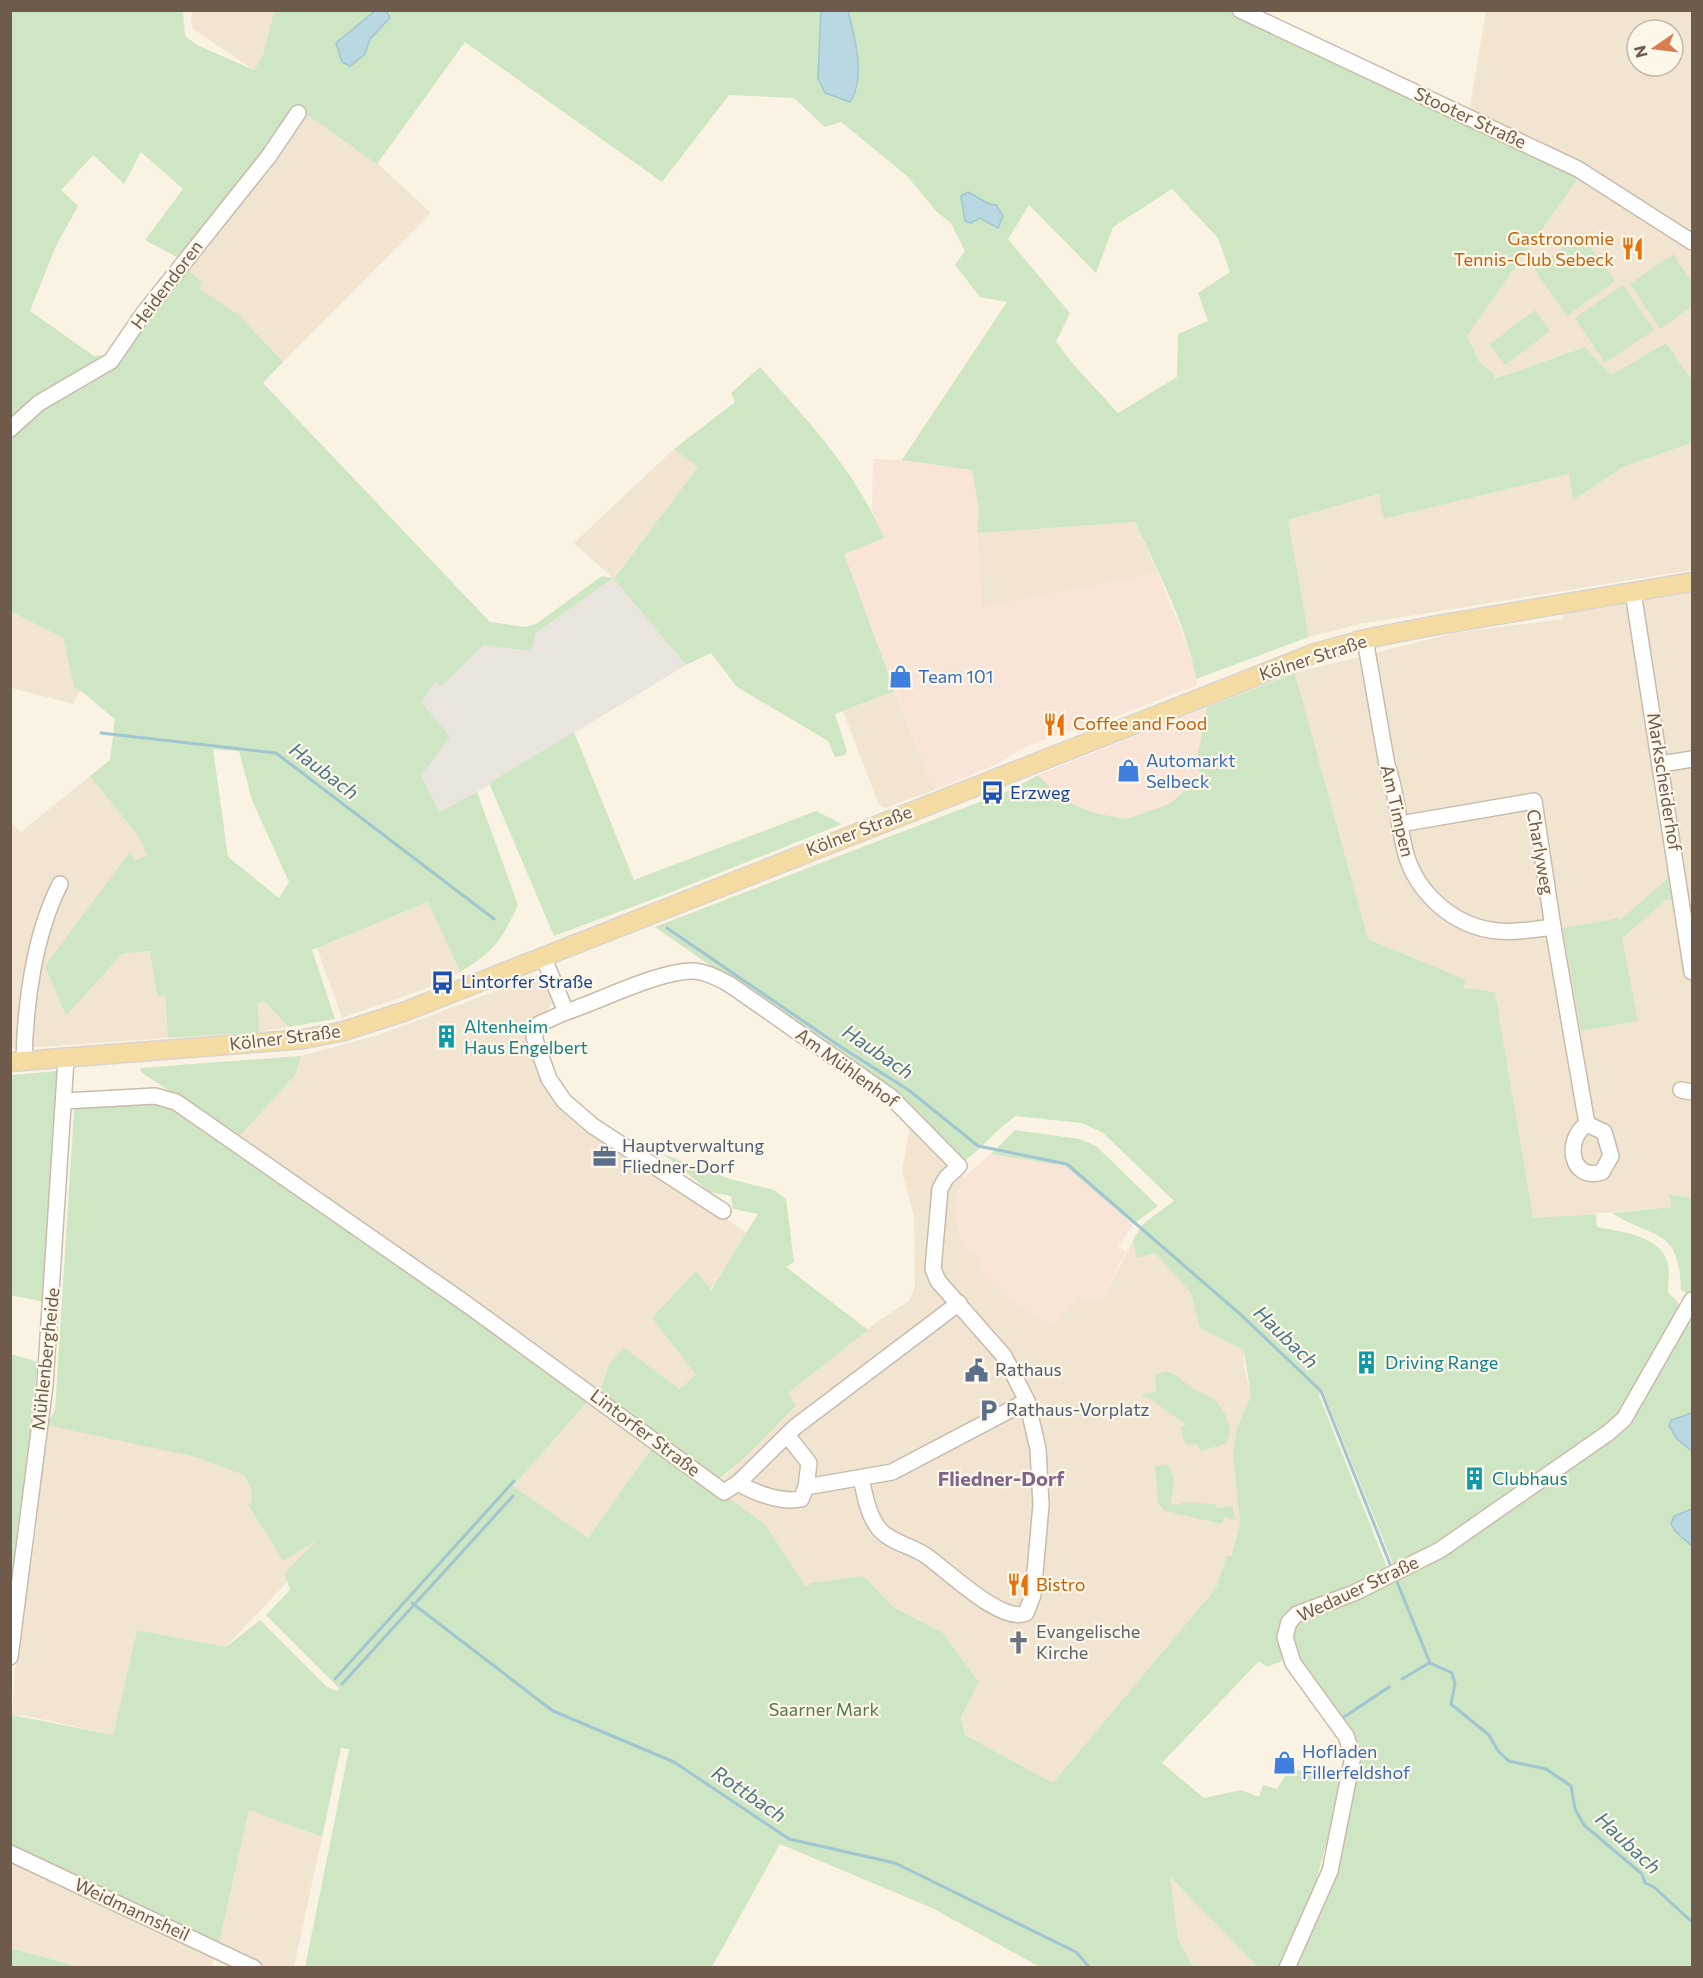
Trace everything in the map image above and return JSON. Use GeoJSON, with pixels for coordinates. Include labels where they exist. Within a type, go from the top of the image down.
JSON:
{"type":"FeatureCollection","features":[{"type":"Feature","properties":{"kind":"main road","name":"Kölner Straße"},"geometry":{"type":"LineString","coordinates":[[17,1062],[304,1039],[344,1031],[385,1019],[1315,653],[1365,639],[1692,582]]}},
{"type":"Feature","properties":{"kind":"street","name":"Stooter Straße"},"geometry":{"type":"LineString","coordinates":[[1240,10],[1578,169],[1692,242]]}},
{"type":"Feature","properties":{"kind":"street","name":"Heidendoren"},"geometry":{"type":"LineString","coordinates":[[10,429],[19,418],[39,403],[111,361],[143,314],[269,156],[298,113]]}},
{"type":"Feature","properties":{"kind":"street","name":"Markscheiderhof"},"geometry":{"type":"LineString","coordinates":[[1633,592],[1661,764],[1686,879],[1692,972]]}},
{"type":"Feature","properties":{"kind":"street","name":"Am Timpen"},"geometry":{"type":"LineString","coordinates":[[1365,639],[1410,866],[1427,893],[1448,912],[1461,920],[1495,931],[1515,932],[1553,927]]}},
{"type":"Feature","properties":{"kind":"street"},"geometry":{"type":"LineString","coordinates":[[1661,764],[1692,759]]}},
{"type":"Feature","properties":{"kind":"street","name":"Charlyweg"},"geometry":{"type":"LineString","coordinates":[[1400,824],[1534,801],[1553,927]]}},
{"type":"Feature","properties":{"kind":"street","name":"Kölner Straße"},"geometry":{"type":"LineString","coordinates":[[17,1062],[27,999],[48,907],[60,884]]}},
{"type":"Feature","properties":{"kind":"street"},"geometry":{"type":"LineString","coordinates":[[1553,927],[1587,1124]]}},
{"type":"Feature","properties":{"kind":"street"},"geometry":{"type":"LineString","coordinates":[[543,956],[566,1012],[539,1024],[534,1037],[549,1079],[564,1101],[593,1126],[723,1211]]}},
{"type":"Feature","properties":{"kind":"street","name":"Am Mühlenhof"},"geometry":{"type":"LineString","coordinates":[[566,1012],[660,978],[685,972],[708,974],[729,984],[891,1097],[959,1166],[946,1178],[940,1189],[932,1253],[933,1269],[938,1281],[1004,1356],[1027,1401],[1038,1449],[1041,1505],[1038,1558],[1031,1605],[1021,1615],[1009,1615],[975,1594],[924,1554],[882,1533],[872,1520],[861,1478]]}},
{"type":"Feature","properties":{"kind":"street","name":"Mühlenbergheide"},"geometry":{"type":"LineString","coordinates":[[10,1657],[45,1385],[66,1059]]}},
{"type":"Feature","properties":{"kind":"street","name":"Lintorfer Straße"},"geometry":{"type":"LineString","coordinates":[[64,1101],[155,1096],[176,1102],[542,1357],[724,1492],[738,1483]]}},
{"type":"Feature","properties":{"kind":"street","name":"Wedauer Straße"},"geometry":{"type":"LineString","coordinates":[[1287,1968],[1330,1871],[1353,1756],[1346,1736],[1293,1663],[1285,1637],[1289,1622],[1297,1614],[1393,1576],[1440,1550],[1608,1433],[1624,1419],[1692,1300]]}},
{"type":"Feature","properties":{"kind":"street"},"geometry":{"type":"LineString","coordinates":[[787,1435],[809,1463],[806,1487],[801,1499],[793,1501],[754,1492],[738,1483],[787,1435],[959,1303]]}},
{"type":"Feature","properties":{"kind":"street"},"geometry":{"type":"LineString","coordinates":[[806,1487],[861,1478],[903,1467],[1027,1401]]}},
{"type":"Feature","properties":{"kind":"street","name":"Weidmannsheil"},"geometry":{"type":"LineString","coordinates":[[10,1853],[254,1968]]}},
{"type":"Feature","properties":{"kind":"shaded area"},"geometry":{"type":"Polygon","coordinates":[[[193,11],[274,11],[263,55],[254,70],[193,29],[191,20],[193,11]]]}},
{"type":"Feature","properties":{"kind":"shaded area"},"geometry":{"type":"Polygon","coordinates":[[[1486,11],[1692,11],[1692,380],[1666,343],[1611,375],[1585,347],[1493,379],[1480,363],[1467,336],[1579,177],[1469,112],[1486,11]]]}},
{"type":"Feature","properties":{"kind":"shaded area"},"geometry":{"type":"Polygon","coordinates":[[[304,113],[377,163],[431,213],[283,362],[239,315],[198,288],[185,268],[304,113]]]}},
{"type":"Feature","properties":{"kind":"shaded area"},"geometry":{"type":"Polygon","coordinates":[[[1692,443],[1692,570],[1360,624],[1309,637],[1288,520],[1380,494],[1384,519],[1569,474],[1573,499],[1625,466],[1692,443]]]}},
{"type":"Feature","properties":{"kind":"shaded area"},"geometry":{"type":"Polygon","coordinates":[[[674,449],[699,467],[613,578],[574,543],[674,449]]]}},
{"type":"Feature","properties":{"kind":"shaded area"},"geometry":{"type":"Polygon","coordinates":[[[873,459],[902,460],[972,470],[979,510],[977,533],[982,607],[1158,573],[1191,654],[1197,685],[1083,729],[1067,731],[1025,747],[995,765],[934,790],[843,553],[883,538],[872,509],[873,459]]]}},
{"type":"Feature","properties":{"kind":"shaded area"},"geometry":{"type":"Polygon","coordinates":[[[1135,522],[1158,573],[982,608],[977,533],[1135,522]]]}},
{"type":"Feature","properties":{"kind":"shaded area"},"geometry":{"type":"Polygon","coordinates":[[[613,578],[686,665],[477,792],[439,812],[421,774],[420,702],[436,681],[441,685],[484,645],[531,651],[536,633],[613,578]]]}},
{"type":"Feature","properties":{"kind":"shaded area"},"geometry":{"type":"Polygon","coordinates":[[[1692,593],[1692,1198],[1670,1194],[1672,1207],[1533,1219],[1495,992],[1464,988],[1465,980],[1368,939],[1295,673],[1454,633],[1563,619],[1563,614],[1692,593]]]}},
{"type":"Feature","properties":{"kind":"shaded area"},"geometry":{"type":"Polygon","coordinates":[[[10,612],[63,638],[74,688],[81,689],[73,704],[11,688],[10,612]]]}},
{"type":"Feature","properties":{"kind":"shaded area"},"geometry":{"type":"Polygon","coordinates":[[[895,691],[934,790],[885,808],[879,805],[843,711],[895,691]]]}},
{"type":"Feature","properties":{"kind":"shaded area"},"geometry":{"type":"Polygon","coordinates":[[[1207,707],[1196,762],[1201,777],[1169,804],[1126,819],[1094,813],[1063,800],[1038,775],[1207,707]]]}},
{"type":"Feature","properties":{"kind":"shaded area"},"geometry":{"type":"Polygon","coordinates":[[[90,776],[139,837],[147,856],[133,860],[131,853],[67,1015],[122,954],[151,951],[156,997],[165,993],[168,1038],[11,1049],[10,822],[21,832],[90,776]]]}},
{"type":"Feature","properties":{"kind":"shaded area"},"geometry":{"type":"Polygon","coordinates":[[[428,902],[460,972],[422,990],[342,1018],[317,948],[428,902]]]}},
{"type":"Feature","properties":{"kind":"shaded area"},"geometry":{"type":"Polygon","coordinates":[[[541,974],[553,1001],[548,1010],[531,1023],[529,1035],[546,1089],[591,1129],[747,1233],[710,1290],[696,1271],[696,1375],[679,1389],[610,1363],[599,1393],[239,1137],[295,1075],[301,1056],[381,1034],[541,974]]]}},
{"type":"Feature","properties":{"kind":"shaded area"},"geometry":{"type":"Polygon","coordinates":[[[264,1001],[289,1027],[259,1032],[258,1002],[264,1001]]]}},
{"type":"Feature","properties":{"kind":"shaded area"},"geometry":{"type":"Polygon","coordinates":[[[910,1125],[964,1177],[955,1203],[961,1243],[980,1256],[1007,1298],[1053,1325],[1078,1298],[1102,1301],[1137,1233],[1245,1321],[1244,1364],[1251,1396],[1237,1428],[1240,1522],[1230,1556],[1227,1557],[1216,1588],[1053,1783],[965,1735],[961,1719],[979,1682],[943,1633],[893,1607],[864,1576],[806,1588],[765,1524],[713,1487],[796,1407],[788,1393],[878,1321],[910,1300],[915,1286],[914,1216],[902,1172],[910,1125]]]}},
{"type":"Feature","properties":{"kind":"shaded area"},"geometry":{"type":"Polygon","coordinates":[[[991,1154],[1065,1166],[1133,1224],[1118,1247],[1126,1251],[1102,1301],[1078,1298],[1053,1325],[1007,1298],[978,1271],[980,1256],[961,1243],[955,1203],[964,1177],[991,1154]]]}},
{"type":"Feature","properties":{"kind":"shaded area"},"geometry":{"type":"Polygon","coordinates":[[[588,1401],[654,1445],[588,1538],[512,1486],[588,1401]]]}},
{"type":"Feature","properties":{"kind":"shaded area"},"geometry":{"type":"Polygon","coordinates":[[[46,1425],[293,1473],[334,1532],[226,1647],[137,1630],[113,1735],[27,1716],[12,1715],[15,1670],[36,1532],[46,1425]]]}},
{"type":"Feature","properties":{"kind":"shaded area"},"geometry":{"type":"Polygon","coordinates":[[[249,1809],[322,1837],[294,1967],[266,1967],[219,1943],[249,1809]]]}},
{"type":"Feature","properties":{"kind":"shaded area"},"geometry":{"type":"Polygon","coordinates":[[[10,1861],[214,1958],[212,1967],[81,1967],[11,1948],[10,1861]]]}},
{"type":"Feature","properties":{"kind":"shaded area"},"geometry":{"type":"Polygon","coordinates":[[[1169,1877],[1258,1967],[1195,1967],[1178,1939],[1169,1877]]]}},
{"type":"Feature","properties":{"kind":"green space"},"geometry":{"type":"Polygon","coordinates":[[[10,11],[183,11],[185,36],[197,45],[254,70],[263,55],[274,11],[821,11],[857,91],[854,35],[848,11],[1245,11],[1465,124],[1579,177],[1467,336],[1480,363],[1495,375],[1494,379],[1585,347],[1611,375],[1666,343],[1692,380],[1692,443],[1625,466],[1573,500],[1569,474],[1384,519],[1379,494],[1288,520],[1309,637],[1196,679],[1187,641],[1162,578],[1135,522],[977,533],[979,510],[972,470],[902,460],[1007,302],[980,297],[955,265],[965,251],[951,223],[937,212],[906,175],[841,122],[825,127],[794,98],[729,95],[662,182],[465,42],[377,164],[304,113],[188,263],[145,240],[183,189],[141,152],[124,184],[93,155],[61,190],[78,206],[55,248],[30,311],[94,356],[108,355],[185,268],[202,282],[199,288],[239,315],[283,362],[263,383],[490,622],[525,627],[536,624],[602,576],[614,578],[698,467],[674,449],[735,402],[731,393],[760,367],[830,448],[860,491],[884,538],[844,554],[895,691],[835,714],[847,751],[845,755],[835,757],[828,741],[737,687],[711,653],[686,665],[613,578],[536,633],[531,651],[484,645],[441,686],[436,681],[421,702],[450,737],[421,775],[439,812],[477,792],[518,905],[495,945],[460,972],[428,902],[312,950],[335,1019],[289,1027],[264,1001],[258,1003],[259,1032],[168,1038],[165,994],[157,998],[150,951],[122,954],[66,1016],[45,966],[130,852],[134,860],[147,856],[139,837],[90,776],[110,760],[115,719],[74,688],[63,638],[11,612],[10,11]],[[1172,189],[1113,227],[1096,273],[1029,205],[1008,239],[1070,313],[1056,342],[1118,413],[1177,377],[1178,334],[1208,321],[1198,293],[1230,272],[1218,238],[1172,189]],[[213,749],[228,857],[279,898],[289,882],[252,800],[239,751],[213,749]]]}},
{"type":"Feature","properties":{"kind":"green space"},"geometry":{"type":"Polygon","coordinates":[[[1581,234],[1615,281],[1567,316],[1534,269],[1581,234]]]}},
{"type":"Feature","properties":{"kind":"green space"},"geometry":{"type":"Polygon","coordinates":[[[1673,254],[1692,282],[1692,306],[1660,329],[1630,284],[1673,254]]]}},
{"type":"Feature","properties":{"kind":"green space"},"geometry":{"type":"Polygon","coordinates":[[[1623,285],[1654,330],[1605,363],[1575,318],[1623,285]]]}},
{"type":"Feature","properties":{"kind":"green space"},"geometry":{"type":"Polygon","coordinates":[[[1535,310],[1550,331],[1505,365],[1490,344],[1535,310]]]}},
{"type":"Feature","properties":{"kind":"green space","name":"Saarner Mark"},"geometry":{"type":"Polygon","coordinates":[[[1295,673],[1368,939],[1466,980],[1464,988],[1495,992],[1533,1218],[1596,1214],[1597,1227],[1628,1233],[1649,1241],[1664,1254],[1668,1264],[1668,1292],[1683,1308],[1692,1311],[1692,1967],[1292,1967],[1334,1868],[1358,1774],[1358,1751],[1295,1656],[1267,1667],[1259,1661],[1162,1763],[1204,1798],[1241,1790],[1259,1797],[1263,1785],[1277,1789],[1290,1768],[1342,1783],[1312,1897],[1279,1967],[1258,1967],[1170,1877],[1178,1939],[1194,1967],[1040,1967],[932,1908],[780,1844],[712,1967],[305,1967],[349,1749],[341,1748],[322,1837],[249,1810],[219,1943],[11,1845],[12,1715],[113,1735],[137,1630],[226,1647],[260,1620],[327,1687],[337,1691],[339,1688],[266,1615],[290,1590],[285,1573],[317,1540],[283,1561],[248,1504],[252,1502],[251,1488],[244,1475],[196,1457],[46,1425],[55,1410],[74,1111],[79,1106],[153,1102],[165,1104],[340,1222],[588,1401],[513,1486],[588,1538],[654,1445],[765,1524],[806,1587],[812,1583],[864,1576],[893,1607],[943,1633],[979,1682],[961,1718],[965,1735],[1053,1783],[1216,1588],[1227,1556],[1231,1556],[1240,1522],[1233,1453],[1237,1428],[1251,1396],[1244,1350],[1200,1328],[1191,1293],[1155,1253],[1137,1258],[1133,1240],[1143,1224],[1174,1201],[1103,1133],[1082,1123],[1016,1116],[963,1162],[725,976],[655,927],[1013,789],[1038,775],[1063,800],[1094,813],[1126,819],[1169,804],[1201,777],[1196,762],[1207,707],[1295,673]],[[1322,1389],[1319,1395],[1392,1580],[1398,1576],[1322,1389]]]}},
{"type":"Feature","properties":{"kind":"green space"},"geometry":{"type":"Polygon","coordinates":[[[574,732],[634,880],[816,811],[842,824],[554,936],[489,783],[574,732]]]}},
{"type":"Feature","properties":{"kind":"green space"},"geometry":{"type":"Polygon","coordinates":[[[1672,875],[1675,902],[1667,899],[1622,938],[1638,1021],[1581,1031],[1563,928],[1619,918],[1619,921],[1672,875]]]}},
{"type":"Feature","properties":{"kind":"green space"},"geometry":{"type":"Polygon","coordinates":[[[301,1056],[295,1075],[239,1137],[141,1072],[140,1068],[301,1056]]]}},
{"type":"Feature","properties":{"kind":"green space"},"geometry":{"type":"Polygon","coordinates":[[[58,1071],[44,1302],[11,1295],[11,1075],[58,1071]]]}},
{"type":"Feature","properties":{"kind":"green space"},"geometry":{"type":"Polygon","coordinates":[[[1015,1130],[1080,1139],[1096,1146],[1158,1206],[1133,1224],[1065,1166],[991,1154],[1015,1130]]]}},
{"type":"Feature","properties":{"kind":"green space"},"geometry":{"type":"Polygon","coordinates":[[[663,1154],[730,1179],[774,1190],[786,1199],[794,1262],[786,1267],[868,1330],[788,1393],[796,1406],[745,1457],[717,1481],[631,1413],[599,1393],[610,1363],[624,1348],[679,1389],[696,1375],[652,1318],[696,1271],[711,1290],[758,1214],[733,1209],[731,1196],[710,1192],[663,1154]]]}},
{"type":"Feature","properties":{"kind":"green space"},"geometry":{"type":"Polygon","coordinates":[[[1669,1194],[1692,1198],[1691,1296],[1681,1290],[1679,1269],[1669,1245],[1652,1232],[1612,1213],[1672,1207],[1669,1194]]]}},
{"type":"Feature","properties":{"kind":"green space"},"geometry":{"type":"Polygon","coordinates":[[[11,1354],[38,1362],[11,1599],[11,1354]]]}},
{"type":"Feature","properties":{"kind":"green space"},"geometry":{"type":"Polygon","coordinates":[[[1165,1371],[1176,1375],[1217,1403],[1228,1420],[1229,1433],[1225,1444],[1201,1451],[1197,1444],[1186,1445],[1180,1428],[1186,1425],[1149,1398],[1143,1397],[1142,1394],[1156,1392],[1155,1375],[1165,1371]]]}},
{"type":"Feature","properties":{"kind":"green space"},"geometry":{"type":"Polygon","coordinates":[[[1168,1465],[1174,1478],[1171,1504],[1181,1505],[1182,1502],[1216,1504],[1217,1508],[1233,1506],[1235,1520],[1224,1517],[1222,1524],[1165,1511],[1158,1503],[1155,1466],[1168,1465]]]}},
{"type":"Feature","properties":{"kind":"green space"},"geometry":{"type":"Polygon","coordinates":[[[10,1948],[81,1967],[11,1967],[10,1948]]]}},
{"type":"Feature","properties":{"kind":"water"},"geometry":{"type":"Polygon","coordinates":[[[376,10],[386,11],[390,18],[370,39],[365,54],[350,66],[342,62],[336,43],[376,10]]]}},
{"type":"Feature","properties":{"kind":"water"},"geometry":{"type":"Polygon","coordinates":[[[821,11],[848,11],[858,58],[855,92],[850,102],[825,93],[818,78],[821,11]]]}},
{"type":"Feature","properties":{"kind":"water"},"geometry":{"type":"Polygon","coordinates":[[[968,192],[989,204],[996,205],[1003,216],[998,228],[980,218],[971,223],[965,221],[961,196],[968,192]]]}},
{"type":"Feature","properties":{"kind":"water"},"geometry":{"type":"Polygon","coordinates":[[[1692,1413],[1692,1451],[1677,1439],[1669,1426],[1671,1420],[1692,1413]]]}},
{"type":"Feature","properties":{"kind":"water"},"geometry":{"type":"Polygon","coordinates":[[[1692,1509],[1692,1546],[1675,1531],[1671,1524],[1674,1516],[1692,1509]]]}},
{"type":"Feature","properties":{"kind":"waterway","name":"Haubach"},"geometry":{"type":"LineString","coordinates":[[101,733],[276,753],[494,919]]}},
{"type":"Feature","properties":{"kind":"waterway","name":"Haubach"},"geometry":{"type":"LineString","coordinates":[[667,928],[841,1047],[910,1091],[978,1146],[1067,1164],[1240,1314],[1321,1391],[1392,1569]]}},
{"type":"Feature","properties":{"kind":"waterway"},"geometry":{"type":"LineString","coordinates":[[335,1679],[514,1481]]}},
{"type":"Feature","properties":{"kind":"waterway"},"geometry":{"type":"LineString","coordinates":[[342,1684],[513,1496]]}},
{"type":"Feature","properties":{"kind":"waterway","name":"Haubach"},"geometry":{"type":"LineString","coordinates":[[1395,1577],[1430,1663],[1452,1673],[1455,1684],[1451,1704],[1489,1735],[1498,1751],[1509,1761],[1546,1769],[1571,1786],[1575,1809],[1584,1825],[1642,1874],[1645,1883],[1654,1887],[1692,1922]]}},
{"type":"Feature","properties":{"kind":"waterway","name":"Rottbach"},"geometry":{"type":"LineString","coordinates":[[412,1603],[553,1711],[674,1762],[789,1839],[895,1863],[1076,1952],[1090,1968]]}},
{"type":"Feature","properties":{"kind":"waterway"},"geometry":{"type":"LineString","coordinates":[[1402,1679],[1429,1663]]}},
{"type":"Feature","properties":{"kind":"waterway"},"geometry":{"type":"LineString","coordinates":[[1344,1717],[1389,1687]]}},
{"type":"Feature","properties":{"kind":"place","name":"Gastronomie Tennis-Club Sebeck"},"geometry":{"type":"Point","coordinates":[1632,249]}},
{"type":"Feature","properties":{"kind":"place","name":"Team 101"},"geometry":{"type":"Point","coordinates":[900,677]}},
{"type":"Feature","properties":{"kind":"place","name":"Coffee and Food"},"geometry":{"type":"Point","coordinates":[1055,724]}},
{"type":"Feature","properties":{"kind":"place","name":"Automarkt Selbeck"},"geometry":{"type":"Point","coordinates":[1128,771]}},
{"type":"Feature","properties":{"kind":"place","name":"Erzweg"},"geometry":{"type":"Point","coordinates":[992,793]}},
{"type":"Feature","properties":{"kind":"place","name":"Lintorfer Straße"},"geometry":{"type":"Point","coordinates":[443,982]}},
{"type":"Feature","properties":{"kind":"place","name":"Altenheim Haus Engelbert"},"geometry":{"type":"Point","coordinates":[446,1037]}},
{"type":"Feature","properties":{"kind":"place","name":"Hauptverwaltung Fliedner-Dorf"},"geometry":{"type":"Point","coordinates":[604,1156]}},
{"type":"Feature","properties":{"kind":"place","name":"Driving Range"},"geometry":{"type":"Point","coordinates":[1367,1363]}},
{"type":"Feature","properties":{"kind":"place","name":"Rathaus"},"geometry":{"type":"Point","coordinates":[977,1370]}},
{"type":"Feature","properties":{"kind":"place","name":"Rathaus-Vorplatz"},"geometry":{"type":"Point","coordinates":[988,1410]}},
{"type":"Feature","properties":{"kind":"place","name":"Clubhaus"},"geometry":{"type":"Point","coordinates":[1474,1479]}},
{"type":"Feature","properties":{"kind":"place","name":"Bistro"},"geometry":{"type":"Point","coordinates":[1018,1585]}},
{"type":"Feature","properties":{"kind":"place","name":"Evangelische Kirche"},"geometry":{"type":"Point","coordinates":[1018,1642]}},
{"type":"Feature","properties":{"kind":"place","name":"Hofladen Fillerfeldshof"},"geometry":{"type":"Point","coordinates":[1284,1762]}},
{"type":"Feature","properties":{"kind":"district","name":"Fliedner-Dorf"},"geometry":{"type":"Point","coordinates":[1001,1479]}}]}
